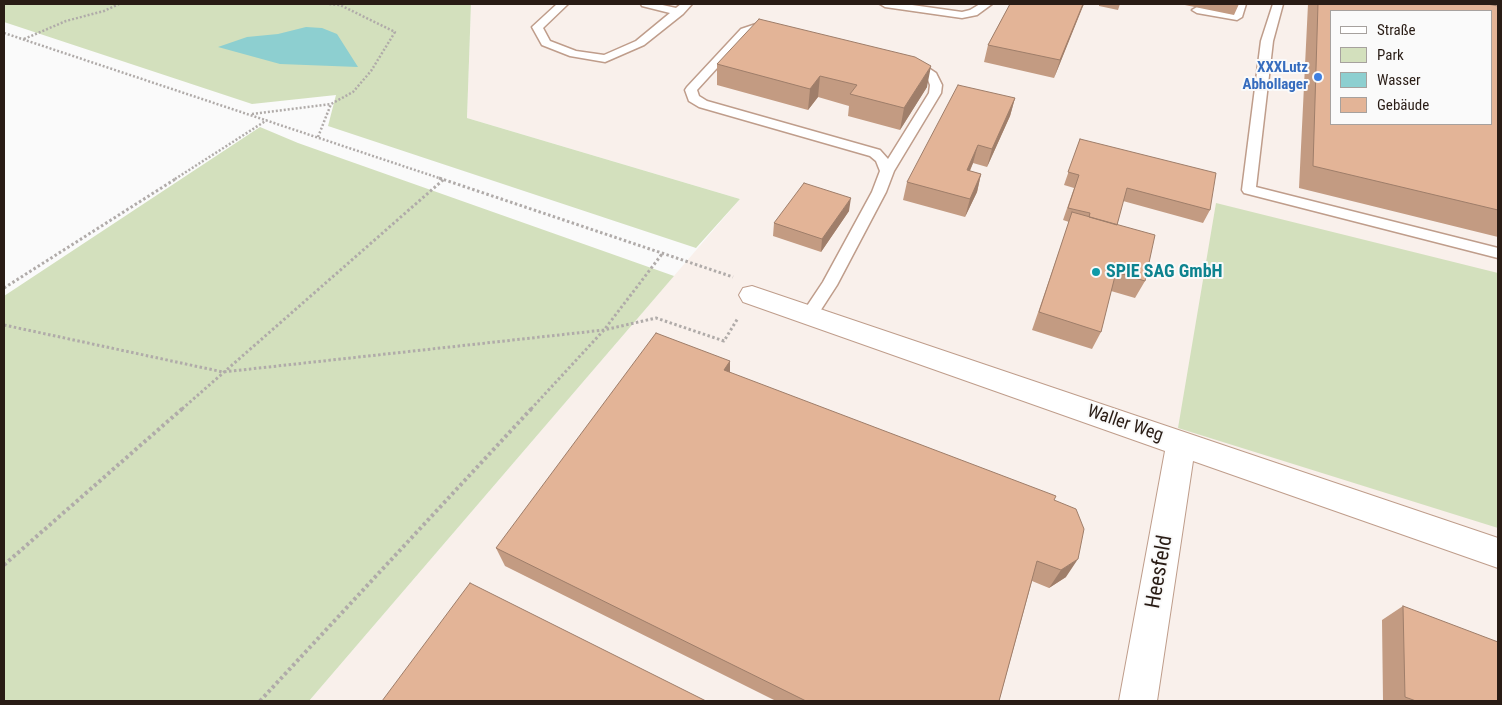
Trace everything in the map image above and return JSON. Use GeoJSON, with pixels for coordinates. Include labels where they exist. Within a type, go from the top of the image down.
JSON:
{"type":"FeatureCollection","features":[{"type":"Feature","properties":{"kind":"street","name":"Waller Weg"},"geometry":{"type":"LineString","coordinates":[[752,295],[1498,553]]}},
{"type":"Feature","properties":{"kind":"street","name":"Heesfeld"},"geometry":{"type":"LineString","coordinates":[[1138,701],[1181,444]]}},
{"type":"Feature","properties":{"kind":"lane"},"geometry":{"type":"LineString","coordinates":[[563,4],[537,27],[546,42],[574,54],[605,59],[640,43],[683,8]]}},
{"type":"Feature","properties":{"kind":"lane"},"geometry":{"type":"LineString","coordinates":[[646,4],[683,8]]}},
{"type":"Feature","properties":{"kind":"lane"},"geometry":{"type":"LineString","coordinates":[[885,4],[962,15],[973,14],[987,4]]}},
{"type":"Feature","properties":{"kind":"lane"},"geometry":{"type":"LineString","coordinates":[[1197,10],[1238,17],[1241,4]]}},
{"type":"Feature","properties":{"kind":"lane"},"geometry":{"type":"LineString","coordinates":[[1278,4],[1267,41],[1249,190],[1498,253]]}},
{"type":"Feature","properties":{"kind":"lane"},"geometry":{"type":"LineString","coordinates":[[781,30],[756,27],[745,31],[691,90],[693,98],[703,104],[875,153],[882,159],[887,171]]}},
{"type":"Feature","properties":{"kind":"lane"},"geometry":{"type":"LineString","coordinates":[[808,315],[829,285],[879,192],[887,171],[935,94],[936,85],[932,75],[923,69],[904,64]]}},
{"type":"Feature","properties":{"kind":"path"},"geometry":{"type":"LineString","coordinates":[[23,40],[66,21],[104,11],[119,4]]}},
{"type":"Feature","properties":{"kind":"path"},"geometry":{"type":"LineString","coordinates":[[250,114],[331,104],[353,92],[371,72],[395,32],[340,5],[329,4]]}},
{"type":"Feature","properties":{"kind":"path"},"geometry":{"type":"LineString","coordinates":[[4,33],[738,279],[752,295],[724,340],[656,318],[604,330],[223,372],[4,325]]}},
{"type":"Feature","properties":{"kind":"path"},"geometry":{"type":"LineString","coordinates":[[318,138],[331,104]]}},
{"type":"Feature","properties":{"kind":"path"},"geometry":{"type":"LineString","coordinates":[[4,288],[268,120]]}},
{"type":"Feature","properties":{"kind":"path"},"geometry":{"type":"LineString","coordinates":[[4,565],[443,180]]}},
{"type":"Feature","properties":{"kind":"path"},"geometry":{"type":"LineString","coordinates":[[260,701],[604,330],[662,254]]}},
{"type":"Feature","properties":{"kind":"shaded area"},"geometry":{"type":"Polygon","coordinates":[[[471,4],[1498,4],[1498,701],[309,701],[740,199],[467,118],[471,4]]]}},
{"type":"Feature","properties":{"kind":"green space"},"geometry":{"type":"Polygon","coordinates":[[[4,4],[471,4],[467,118],[740,199],[696,248],[328,126],[336,95],[252,104],[4,22],[4,4]]]}},
{"type":"Feature","properties":{"kind":"green space"},"geometry":{"type":"Polygon","coordinates":[[[260,127],[298,143],[674,276],[309,701],[4,701],[4,296],[260,127]]]}},
{"type":"Feature","properties":{"kind":"green space"},"geometry":{"type":"Polygon","coordinates":[[[1216,203],[1498,273],[1498,528],[1178,428],[1216,203]]]}},
{"type":"Feature","properties":{"kind":"water"},"geometry":{"type":"Polygon","coordinates":[[[306,27],[322,28],[337,34],[358,67],[280,64],[218,47],[247,37],[278,34],[306,27]]]}},
{"type":"Feature","properties":{"kind":"building"},"geometry":{"type":"Polygon","coordinates":[[[1010,4],[1083,4],[1060,60],[988,45],[1010,4]]]}},
{"type":"Feature","properties":{"kind":"building","name":"XXXLutz Abhollager"},"geometry":{"type":"Polygon","coordinates":[[[1318,4],[1487,4],[1498,6],[1498,210],[1313,166],[1318,4]]]}},
{"type":"Feature","properties":{"kind":"building"},"geometry":{"type":"Polygon","coordinates":[[[759,19],[915,57],[931,66],[904,108],[850,94],[857,85],[820,76],[810,89],[717,64],[759,19]]]}},
{"type":"Feature","properties":{"kind":"building"},"geometry":{"type":"Polygon","coordinates":[[[958,85],[1015,98],[992,149],[978,145],[967,170],[981,174],[970,199],[907,182],[958,85]]]}},
{"type":"Feature","properties":{"kind":"building"},"geometry":{"type":"Polygon","coordinates":[[[1080,139],[1216,173],[1210,210],[1127,188],[1117,225],[1089,217],[1090,213],[1068,208],[1079,175],[1068,172],[1080,139]]]}},
{"type":"Feature","properties":{"kind":"building"},"geometry":{"type":"Polygon","coordinates":[[[804,183],[851,198],[822,239],[774,223],[804,183]]]}},
{"type":"Feature","properties":{"kind":"building","name":"SPIE SAG GmbH"},"geometry":{"type":"Polygon","coordinates":[[[1072,212],[1155,235],[1145,281],[1116,272],[1101,332],[1039,312],[1072,212]]]}},
{"type":"Feature","properties":{"kind":"building"},"geometry":{"type":"Polygon","coordinates":[[[656,333],[730,361],[724,370],[1056,496],[1054,500],[1076,509],[1084,529],[1078,559],[1061,570],[1037,561],[999,701],[806,701],[496,548],[656,333]]]}},
{"type":"Feature","properties":{"kind":"building"},"geometry":{"type":"Polygon","coordinates":[[[470,583],[706,701],[382,701],[470,583]]]}},
{"type":"Feature","properties":{"kind":"building"},"geometry":{"type":"Polygon","coordinates":[[[1403,606],[1498,642],[1498,701],[1416,701],[1405,697],[1403,606]]]}},
{"type":"Feature","properties":{"kind":"place","name":"XXXLutz Abhollager"},"geometry":{"type":"Point","coordinates":[1318,77]}},
{"type":"Feature","properties":{"kind":"place","name":"SPIE SAG GmbH"},"geometry":{"type":"Point","coordinates":[1096,272]}}]}
